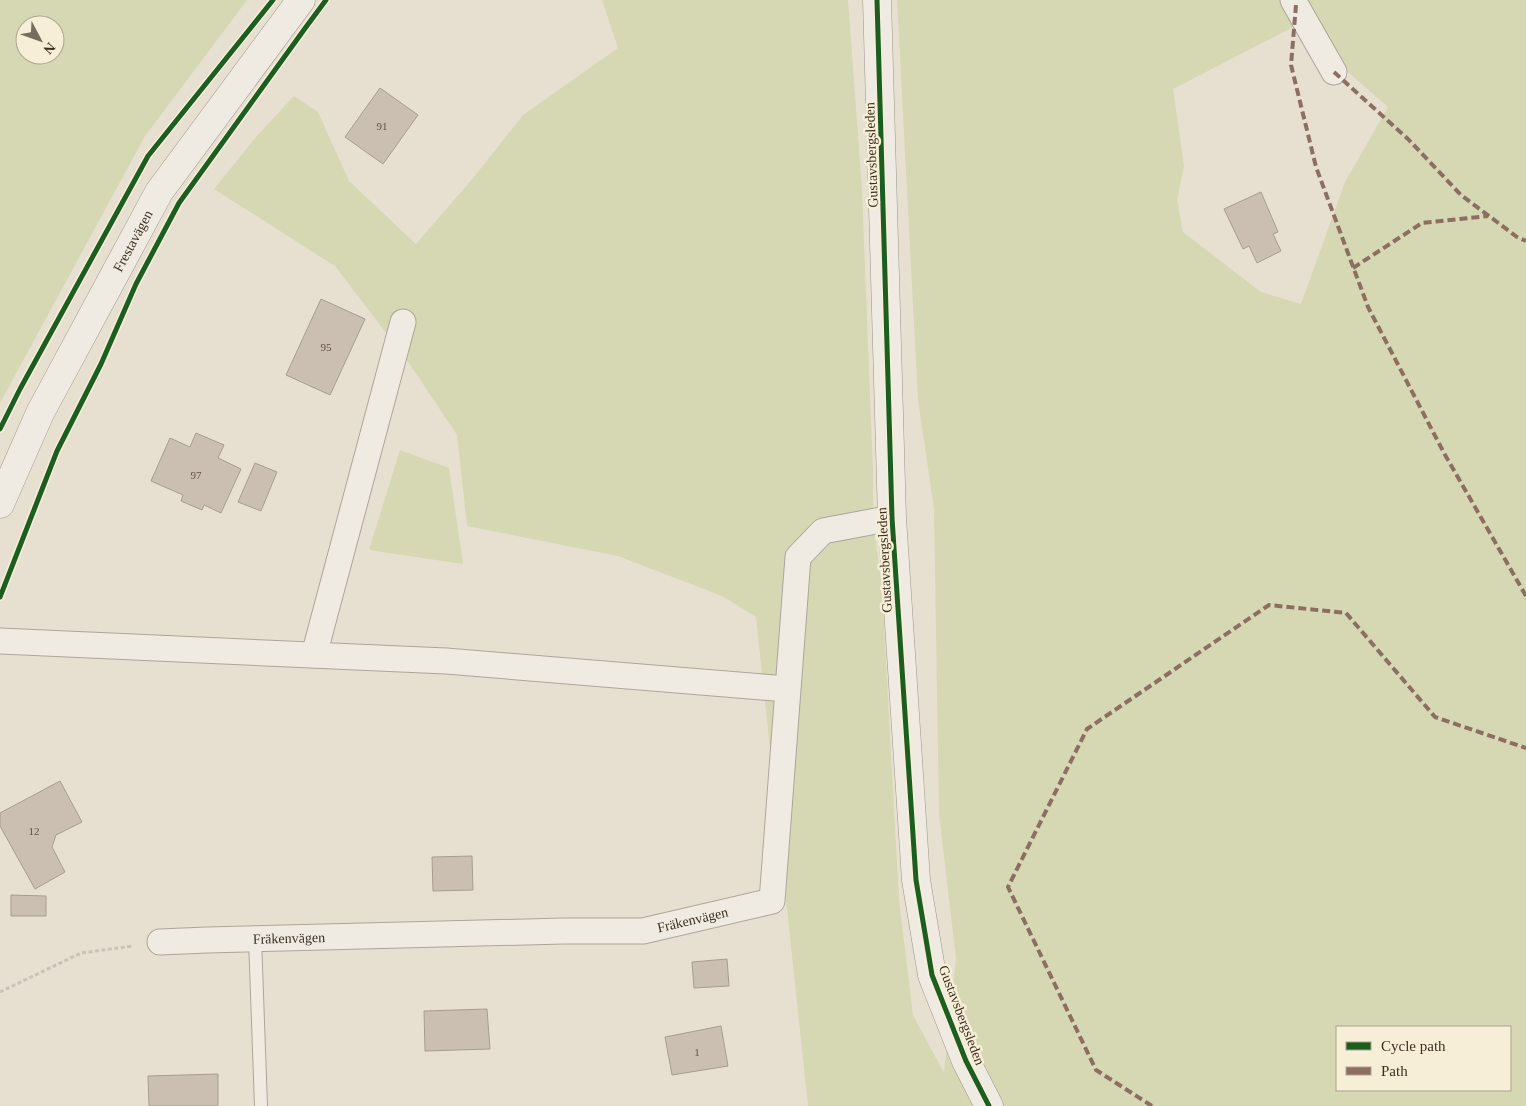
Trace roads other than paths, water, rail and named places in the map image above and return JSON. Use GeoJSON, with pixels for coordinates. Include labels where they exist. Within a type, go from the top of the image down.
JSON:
{"type":"FeatureCollection","features":[{"type":"Feature","properties":{"kind":"street","name":"Frestavägen"},"geometry":{"type":"LineString","coordinates":[[0,504],[40,413],[158,192],[301,0]]}},
{"type":"Feature","properties":{"kind":"street","name":"Gustavsbergsleden"},"geometry":{"type":"LineString","coordinates":[[877,0],[892,518],[916,880],[932,975],[966,1061],[989,1106]]}},
{"type":"Feature","properties":{"kind":"street"},"geometry":{"type":"LineString","coordinates":[[1293,0],[1334,72]]}},
{"type":"Feature","properties":{"kind":"street"},"geometry":{"type":"LineString","coordinates":[[314,654],[403,322]]}},
{"type":"Feature","properties":{"kind":"street","name":"Fräkenvägen"},"geometry":{"type":"LineString","coordinates":[[160,942],[563,930],[643,931],[772,902],[798,557],[822,531],[892,518]]}},
{"type":"Feature","properties":{"kind":"street"},"geometry":{"type":"LineString","coordinates":[[0,641],[446,661],[787,689]]}},
{"type":"Feature","properties":{"kind":"lane"},"geometry":{"type":"LineString","coordinates":[[255,938],[261,1106]]}}]}
